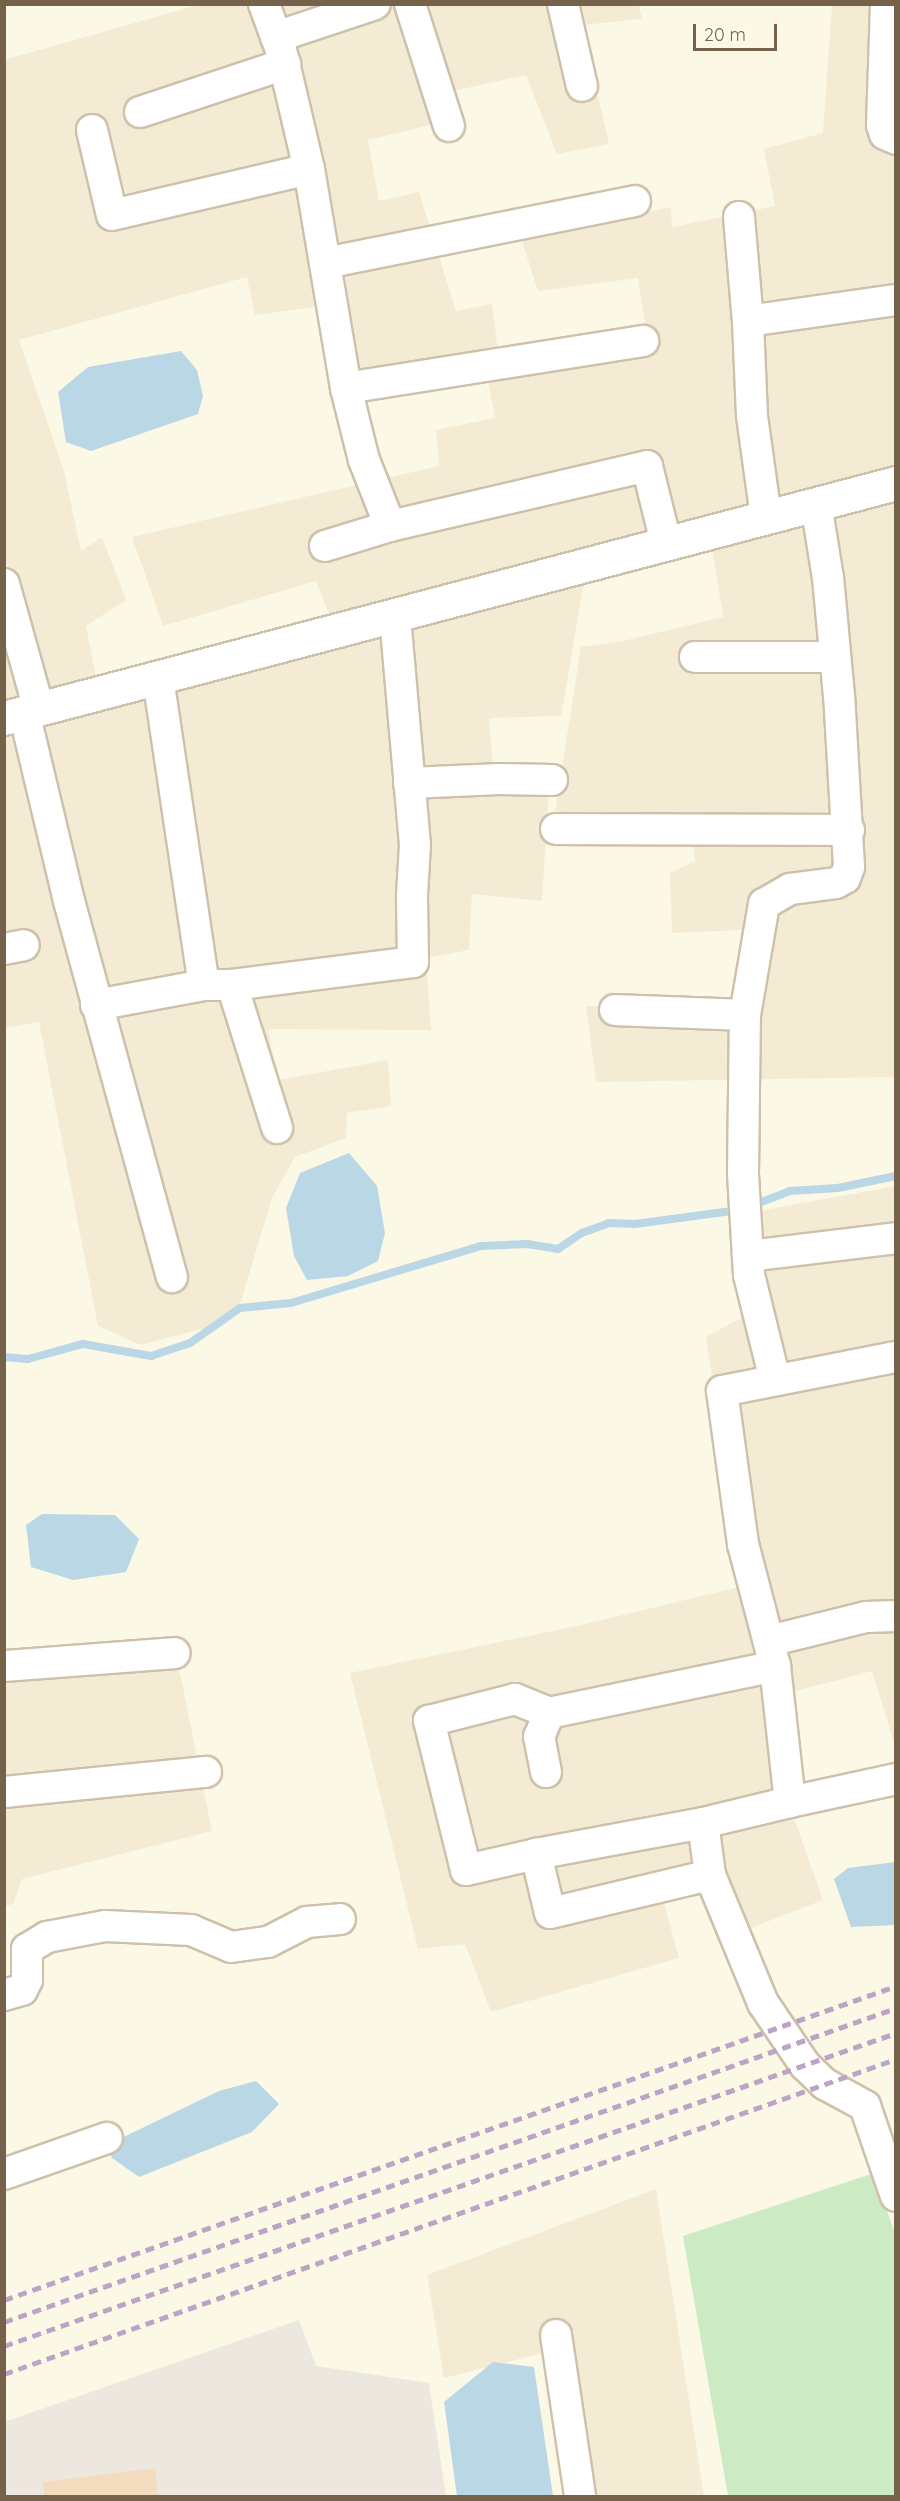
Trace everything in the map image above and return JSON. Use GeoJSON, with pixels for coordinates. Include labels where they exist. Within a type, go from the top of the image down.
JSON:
{"type":"FeatureCollection","features":[{"type":"Feature","properties":{"kind":"street"},"geometry":{"type":"LineString","coordinates":[[264,4],[281,51],[309,169],[346,388],[364,460],[390,526]]}},
{"type":"Feature","properties":{"kind":"street"},"geometry":{"type":"LineString","coordinates":[[140,112],[281,51],[375,4]]}},
{"type":"Feature","properties":{"kind":"street"},"geometry":{"type":"LineString","coordinates":[[410,4],[449,126]]}},
{"type":"Feature","properties":{"kind":"street"},"geometry":{"type":"LineString","coordinates":[[563,4],[582,86]]}},
{"type":"Feature","properties":{"kind":"street"},"geometry":{"type":"LineString","coordinates":[[886,4],[882,124],[885,134],[896,139]]}},
{"type":"Feature","properties":{"kind":"street"},"geometry":{"type":"LineString","coordinates":[[92,130],[112,215],[309,169]]}},
{"type":"Feature","properties":{"kind":"street"},"geometry":{"type":"LineString","coordinates":[[326,263],[635,201]]}},
{"type":"Feature","properties":{"kind":"street"},"geometry":{"type":"LineString","coordinates":[[739,218],[748,321],[752,416],[766,517]]}},
{"type":"Feature","properties":{"kind":"street"},"geometry":{"type":"LineString","coordinates":[[748,321],[896,300]]}},
{"type":"Feature","properties":{"kind":"street"},"geometry":{"type":"LineString","coordinates":[[346,388],[643,341]]}},
{"type":"Feature","properties":{"kind":"street"},"geometry":{"type":"LineString","coordinates":[[325,546],[390,526],[647,466],[666,543]]}},
{"type":"Feature","properties":{"kind":"street"},"geometry":{"type":"LineString","coordinates":[[23,713],[896,483]]}},
{"type":"Feature","properties":{"kind":"street"},"geometry":{"type":"LineString","coordinates":[[775,1380],[748,1275],[743,1173],[745,1015],[764,904],[790,890],[836,883],[845,878],[849,867],[849,830],[828,578],[816,504]]}},
{"type":"Feature","properties":{"kind":"street"},"geometry":{"type":"LineString","coordinates":[[4,584],[23,713],[96,1005],[172,1277]]}},
{"type":"Feature","properties":{"kind":"street"},"geometry":{"type":"LineString","coordinates":[[96,1005],[218,985],[413,962],[412,895],[415,845],[395,615]]}},
{"type":"Feature","properties":{"kind":"street"},"geometry":{"type":"LineString","coordinates":[[695,657],[835,657]]}},
{"type":"Feature","properties":{"kind":"street"},"geometry":{"type":"LineString","coordinates":[[158,678],[218,985],[277,1128]]}},
{"type":"Feature","properties":{"kind":"street"},"geometry":{"type":"LineString","coordinates":[[409,783],[500,779],[552,780]]}},
{"type":"Feature","properties":{"kind":"street"},"geometry":{"type":"LineString","coordinates":[[556,829],[849,830]]}},
{"type":"Feature","properties":{"kind":"street"},"geometry":{"type":"LineString","coordinates":[[615,1010],[745,1015]]}},
{"type":"Feature","properties":{"kind":"street"},"geometry":{"type":"LineString","coordinates":[[748,1256],[896,1238]]}},
{"type":"Feature","properties":{"kind":"street"},"geometry":{"type":"LineString","coordinates":[[790,1802],[772,1654],[743,1544],[722,1392],[896,1357]]}},
{"type":"Feature","properties":{"kind":"street"},"geometry":{"type":"LineString","coordinates":[[896,1616],[866,1617],[772,1654],[549,1713],[515,1699],[429,1721],[466,1870],[536,1854],[703,1823],[896,1779]]}},
{"type":"Feature","properties":{"kind":"street"},"geometry":{"type":"LineString","coordinates":[[4,1666],[175,1653]]}},
{"type":"Feature","properties":{"kind":"street"},"geometry":{"type":"LineString","coordinates":[[546,1772],[539,1737],[549,1713]]}},
{"type":"Feature","properties":{"kind":"street"},"geometry":{"type":"LineString","coordinates":[[4,1792],[206,1773]]}},
{"type":"Feature","properties":{"kind":"street"},"geometry":{"type":"LineString","coordinates":[[703,1823],[710,1875],[763,2003],[805,2065],[825,2084],[865,2106],[896,2196]]}},
{"type":"Feature","properties":{"kind":"street"},"geometry":{"type":"LineString","coordinates":[[536,1854],[550,1913],[710,1875]]}},
{"type":"Feature","properties":{"kind":"street"},"geometry":{"type":"LineString","coordinates":[[4,1995],[22,1990],[27,1980],[27,1949],[47,1937],[105,1926],[190,1930],[231,1947],[268,1942],[307,1922],[340,1919]]}},
{"type":"Feature","properties":{"kind":"street"},"geometry":{"type":"LineString","coordinates":[[4,2174],[107,2138]]}},
{"type":"Feature","properties":{"kind":"street"},"geometry":{"type":"LineString","coordinates":[[556,2335],[580,2496]]}},
{"type":"Feature","properties":{"kind":"shaded area"},"geometry":{"type":"Polygon","coordinates":[[[198,5],[255,5],[280,71],[322,306],[255,315],[247,277],[19,340],[64,471],[81,551],[102,537],[126,600],[86,626],[97,682],[40,697],[5,556],[4,60],[198,5]]]}},
{"type":"Feature","properties":{"kind":"shaded area"},"geometry":{"type":"Polygon","coordinates":[[[274,5],[639,5],[642,19],[582,25],[609,144],[557,154],[526,75],[426,97],[439,123],[368,140],[379,201],[419,192],[456,311],[492,304],[501,376],[649,351],[638,278],[538,291],[521,238],[671,207],[672,227],[775,206],[764,149],[823,133],[832,5],[895,5],[895,473],[333,624],[316,581],[163,626],[132,537],[439,466],[436,430],[495,418],[482,350],[358,375],[274,5]]]}},
{"type":"Feature","properties":{"kind":"shaded area"},"geometry":{"type":"Polygon","coordinates":[[[895,499],[895,1077],[596,1082],[586,1006],[734,1008],[741,930],[672,933],[670,873],[695,861],[692,822],[553,825],[581,647],[623,641],[723,617],[712,547],[895,499]]]}},
{"type":"Feature","properties":{"kind":"shaded area"},"geometry":{"type":"Polygon","coordinates":[[[586,571],[561,716],[489,718],[493,768],[550,769],[542,901],[472,894],[469,950],[426,958],[431,1030],[268,1029],[278,1080],[388,1060],[391,1106],[347,1113],[346,1138],[295,1157],[272,1198],[241,1301],[216,1325],[141,1345],[98,1326],[39,1022],[5,1028],[5,729],[586,571]]]}},
{"type":"Feature","properties":{"kind":"shaded area"},"geometry":{"type":"Polygon","coordinates":[[[4,622],[24,702],[4,707],[4,622]]]}},
{"type":"Feature","properties":{"kind":"shaded area"},"geometry":{"type":"Polygon","coordinates":[[[895,1186],[895,1746],[872,1671],[766,1699],[779,1776],[823,1900],[723,1939],[703,1887],[663,1899],[679,1958],[491,2012],[465,1944],[418,1949],[350,1673],[577,1626],[743,1586],[706,1337],[756,1310],[764,1210],[895,1186]]]}},
{"type":"Feature","properties":{"kind":"shaded area"},"geometry":{"type":"Polygon","coordinates":[[[178,1663],[212,1831],[22,1879],[13,1904],[5,1906],[5,1675],[178,1663]]]}},
{"type":"Feature","properties":{"kind":"shaded area"},"geometry":{"type":"Polygon","coordinates":[[[656,2189],[704,2496],[591,2496],[566,2347],[444,2378],[427,2275],[656,2189]]]}},
{"type":"Feature","properties":{"kind":"shaded area"},"geometry":{"type":"Polygon","coordinates":[[[299,2320],[316,2366],[429,2383],[446,2496],[5,2496],[4,2422],[299,2320]]]}},
{"type":"Feature","properties":{"kind":"green space"},"geometry":{"type":"Polygon","coordinates":[[[874,2173],[895,2234],[895,2496],[728,2496],[683,2236],[874,2173]]]}},
{"type":"Feature","properties":{"kind":"water"},"geometry":{"type":"Polygon","coordinates":[[[181,351],[197,370],[203,396],[198,414],[91,451],[66,442],[58,392],[88,367],[181,351]]]}},
{"type":"Feature","properties":{"kind":"water"},"geometry":{"type":"Polygon","coordinates":[[[349,1153],[377,1186],[385,1233],[378,1261],[348,1276],[307,1280],[294,1256],[286,1208],[300,1173],[349,1153]]]}},
{"type":"Feature","properties":{"kind":"water"},"geometry":{"type":"Polygon","coordinates":[[[42,1514],[115,1515],[139,1539],[126,1572],[73,1580],[31,1567],[26,1525],[42,1514]]]}},
{"type":"Feature","properties":{"kind":"water"},"geometry":{"type":"Polygon","coordinates":[[[895,1862],[895,1925],[851,1927],[834,1879],[848,1868],[895,1862]]]}},
{"type":"Feature","properties":{"kind":"water"},"geometry":{"type":"Polygon","coordinates":[[[256,2081],[279,2104],[252,2132],[139,2177],[112,2158],[107,2145],[219,2091],[256,2081]]]}},
{"type":"Feature","properties":{"kind":"water"},"geometry":{"type":"Polygon","coordinates":[[[493,2362],[534,2367],[553,2496],[457,2496],[444,2402],[493,2362]]]}},
{"type":"Feature","properties":{"kind":"building"},"geometry":{"type":"Polygon","coordinates":[[[155,2468],[158,2496],[44,2496],[43,2482],[155,2468]]]}},
{"type":"Feature","properties":{"kind":"waterway"},"geometry":{"type":"LineString","coordinates":[[751,1206],[790,1191],[838,1188],[896,1176]]}},
{"type":"Feature","properties":{"kind":"waterway"},"geometry":{"type":"LineString","coordinates":[[4,1357],[28,1359],[83,1344],[151,1356],[190,1343],[240,1308],[291,1303],[481,1246],[527,1244],[558,1249],[582,1233],[609,1223],[635,1224],[739,1210]]}},
{"type":"Feature","properties":{"kind":"railway"},"geometry":{"type":"LineString","coordinates":[[4,2300],[896,1986]]}},
{"type":"Feature","properties":{"kind":"railway"},"geometry":{"type":"LineString","coordinates":[[4,2322],[896,2008]]}},
{"type":"Feature","properties":{"kind":"railway"},"geometry":{"type":"LineString","coordinates":[[4,2346],[896,2033]]}},
{"type":"Feature","properties":{"kind":"railway"},"geometry":{"type":"LineString","coordinates":[[4,2374],[896,2059]]}}]}
